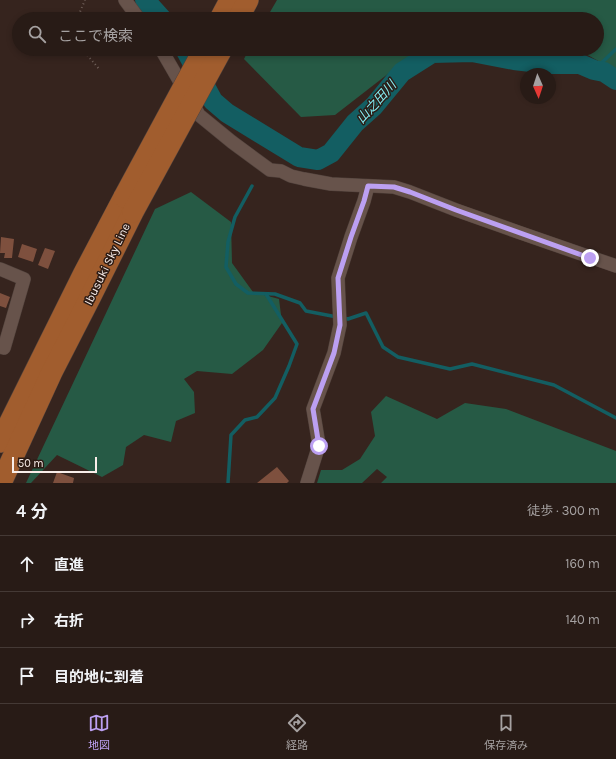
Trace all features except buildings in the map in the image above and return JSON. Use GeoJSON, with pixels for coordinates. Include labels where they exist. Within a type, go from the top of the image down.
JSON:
{"type":"FeatureCollection","features":[{"type":"Feature","properties":{"kind":"main road"},"geometry":{"type":"LineString","coordinates":[[229,11],[248,0]]}},
{"type":"Feature","properties":{"kind":"main road","name":"Ibusuki Sky Line"},"geometry":{"type":"LineString","coordinates":[[1,483],[128,204],[201,56]]}},
{"type":"Feature","properties":{"kind":"main road","name":"Ibusuki Sky Line"},"geometry":{"type":"LineString","coordinates":[[0,442],[84,273],[128,204],[218,56]]}},
{"type":"Feature","properties":{"kind":"street"},"geometry":{"type":"LineString","coordinates":[[125,0],[134,12]]}},
{"type":"Feature","properties":{"kind":"street"},"geometry":{"type":"LineString","coordinates":[[165,56],[199,115],[270,170],[281,171],[291,176],[331,184],[394,187],[616,266]]}},
{"type":"Feature","properties":{"kind":"street"},"geometry":{"type":"LineString","coordinates":[[307,483],[319,446],[313,409],[334,353],[340,325],[338,278],[368,186]]}},
{"type":"Feature","properties":{"kind":"street"},"geometry":{"type":"LineString","coordinates":[[0,269],[24,279],[4,348],[0,347]]}},
{"type":"Feature","properties":{"kind":"path"},"geometry":{"type":"LineString","coordinates":[[80,12],[85,0]]}},
{"type":"Feature","properties":{"kind":"path"},"geometry":{"type":"LineString","coordinates":[[88,56],[100,70]]}},
{"type":"Feature","properties":{"kind":"green space"},"geometry":{"type":"Polygon","coordinates":[[[277,0],[616,0],[616,71],[589,56],[604,56],[604,12],[270,12],[277,0]]]}},
{"type":"Feature","properties":{"kind":"green space"},"geometry":{"type":"Polygon","coordinates":[[[246,56],[411,56],[335,115],[301,117],[244,59],[246,56]]]}},
{"type":"Feature","properties":{"kind":"green space"},"geometry":{"type":"Polygon","coordinates":[[[191,192],[231,222],[232,263],[253,292],[279,299],[282,323],[263,350],[232,374],[197,371],[184,379],[194,392],[195,413],[176,421],[171,442],[144,435],[126,447],[123,465],[102,477],[57,455],[31,483],[26,483],[155,209],[191,192]]]}},
{"type":"Feature","properties":{"kind":"green space"},"geometry":{"type":"Polygon","coordinates":[[[386,396],[437,419],[465,403],[506,409],[616,451],[616,483],[381,483],[387,477],[377,469],[362,483],[317,483],[321,470],[342,470],[360,459],[375,436],[371,412],[386,396]]]}},
{"type":"Feature","properties":{"kind":"waterway","name":"山之田川"},"geometry":{"type":"LineString","coordinates":[[145,0],[156,12]]}},
{"type":"Feature","properties":{"kind":"waterway"},"geometry":{"type":"LineString","coordinates":[[594,70],[616,49]]}},
{"type":"Feature","properties":{"kind":"waterway","name":"山之田川"},"geometry":{"type":"LineString","coordinates":[[189,56],[213,101],[227,113],[299,157],[318,160],[331,153],[355,123],[374,106],[402,72],[427,56]]}},
{"type":"Feature","properties":{"kind":"waterway","name":"山之田川"},"geometry":{"type":"LineString","coordinates":[[493,56],[548,64],[580,64],[594,70],[604,72],[616,80]]}},
{"type":"Feature","properties":{"kind":"waterway"},"geometry":{"type":"LineString","coordinates":[[252,186],[235,217],[228,242],[226,267],[236,284],[248,293],[275,294],[300,303],[306,311],[337,317]]}},
{"type":"Feature","properties":{"kind":"waterway"},"geometry":{"type":"LineString","coordinates":[[228,483],[231,435],[245,420],[257,417],[275,398],[297,344],[266,294]]}},
{"type":"Feature","properties":{"kind":"waterway"},"geometry":{"type":"LineString","coordinates":[[343,318],[348,319],[366,313],[383,347],[398,357],[450,369],[472,364],[554,385],[616,418]]}},
{"type":"Feature","properties":{"kind":"route"},"geometry":{"type":"LineString","coordinates":[[319,446],[313,409],[334,353],[340,325],[338,278],[368,186],[394,187],[410,192],[590,258]]}}]}
